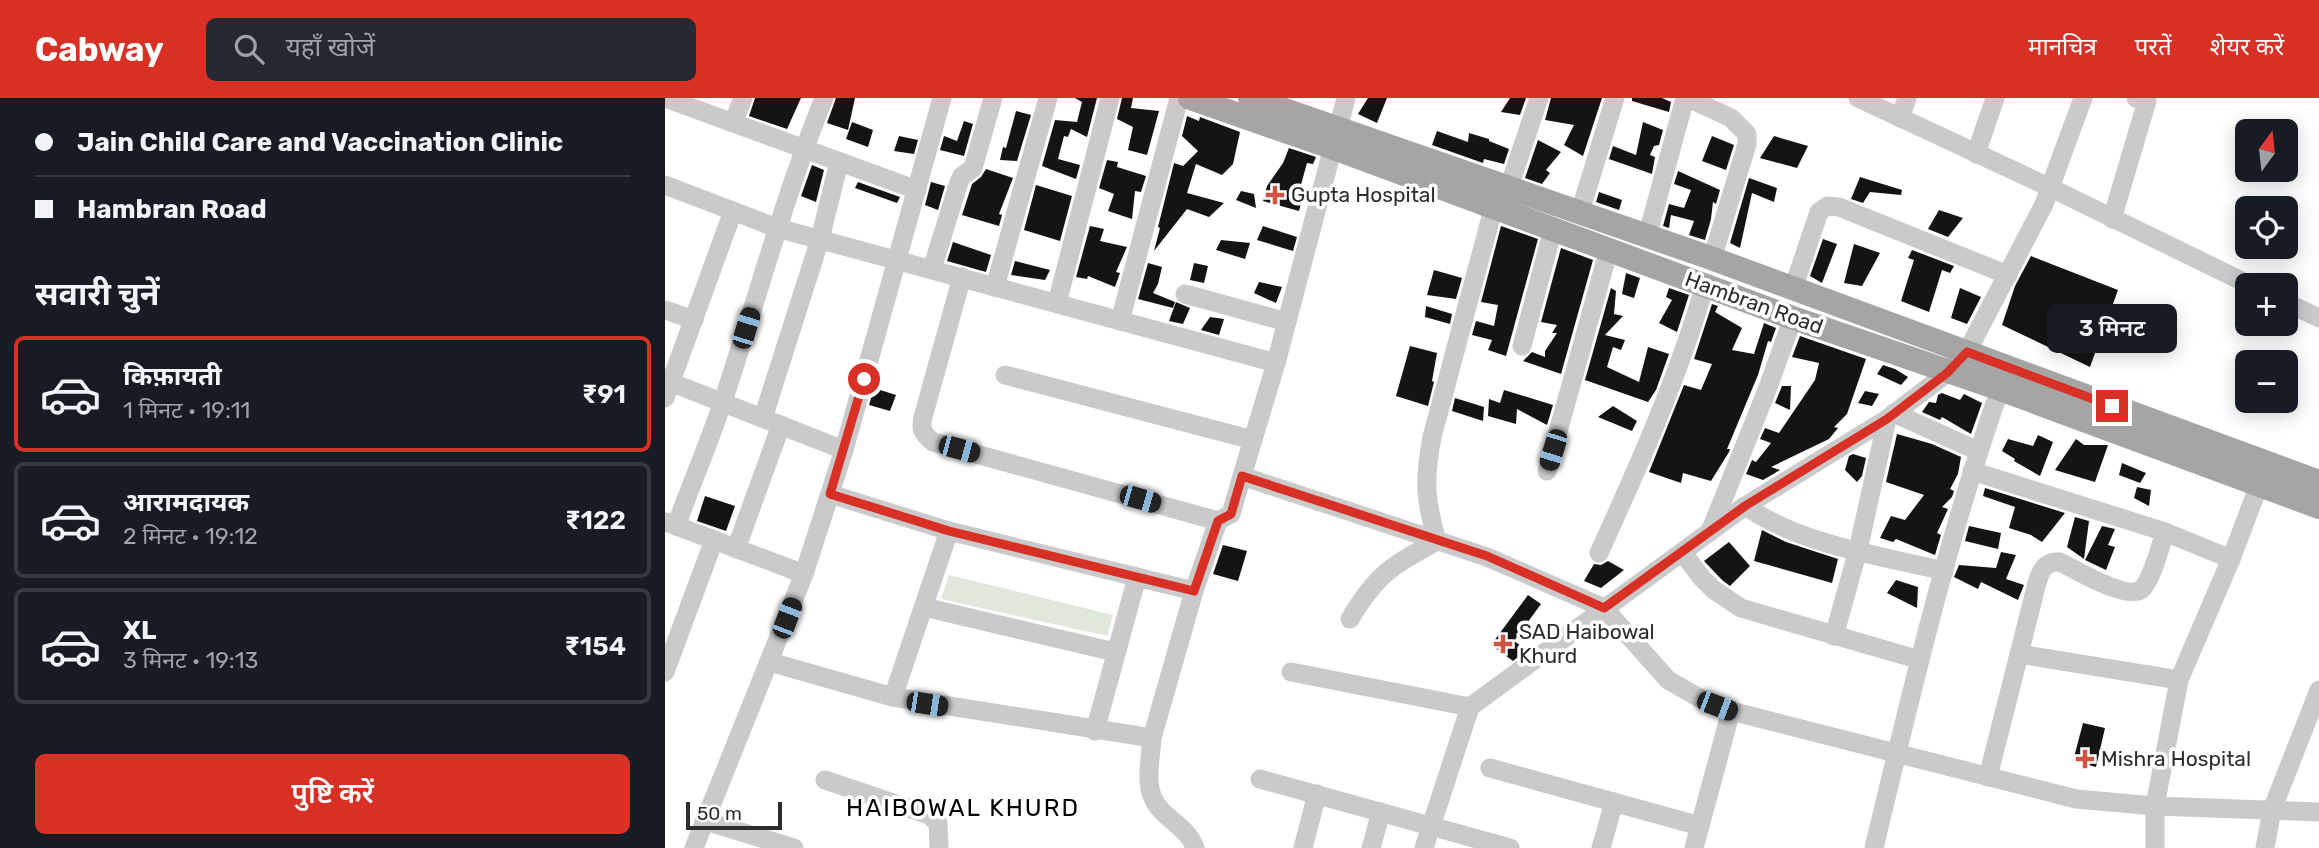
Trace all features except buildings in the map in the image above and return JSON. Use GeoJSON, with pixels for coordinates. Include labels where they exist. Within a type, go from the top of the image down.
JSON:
{"type":"FeatureCollection","features":[{"type":"Feature","properties":{"kind":"main road","name":"Hambran Road"},"geometry":{"type":"LineString","coordinates":[[1190,98],[1509,187],[2319,482]]}},
{"type":"Feature","properties":{"kind":"main road","name":"Hambran Road"},"geometry":{"type":"LineString","coordinates":[[1255,99],[1334,137],[1553,229],[2319,507]]}},
{"type":"Feature","properties":{"kind":"street"},"geometry":{"type":"LineString","coordinates":[[665,98],[917,190]]}},
{"type":"Feature","properties":{"kind":"street"},"geometry":{"type":"LineString","coordinates":[[733,123],[743,98]]}},
{"type":"Feature","properties":{"kind":"street"},"geometry":{"type":"LineString","coordinates":[[804,574],[670,524],[723,402],[803,149],[824,98]]}},
{"type":"Feature","properties":{"kind":"street"},"geometry":{"type":"LineString","coordinates":[[694,848],[804,574],[845,450],[942,98]]}},
{"type":"Feature","properties":{"kind":"street"},"geometry":{"type":"LineString","coordinates":[[932,270],[959,182],[962,176],[973,168],[993,98]]}},
{"type":"Feature","properties":{"kind":"street"},"geometry":{"type":"LineString","coordinates":[[995,287],[1048,98]]}},
{"type":"Feature","properties":{"kind":"street"},"geometry":{"type":"LineString","coordinates":[[1057,303],[1110,98]]}},
{"type":"Feature","properties":{"kind":"street"},"geometry":{"type":"LineString","coordinates":[[1120,321],[1179,98]]}},
{"type":"Feature","properties":{"kind":"street"},"geometry":{"type":"LineString","coordinates":[[1195,848],[1188,834],[1158,807],[1153,798],[1150,788],[1152,738],[1194,591],[1218,521],[1231,514],[1276,363],[1346,98]]}},
{"type":"Feature","properties":{"kind":"street"},"geometry":{"type":"LineString","coordinates":[[1509,187],[1539,98]]}},
{"type":"Feature","properties":{"kind":"street"},"geometry":{"type":"LineString","coordinates":[[1580,212],[1615,98]]}},
{"type":"Feature","properties":{"kind":"street"},"geometry":{"type":"LineString","coordinates":[[1647,237],[1686,98],[1731,118],[1747,134],[1747,144],[1712,259]]}},
{"type":"Feature","properties":{"kind":"street"},"geometry":{"type":"LineString","coordinates":[[1858,98],[1976,154],[2048,196],[2112,219],[2235,278]]}},
{"type":"Feature","properties":{"kind":"street"},"geometry":{"type":"LineString","coordinates":[[1900,118],[1907,98]]}},
{"type":"Feature","properties":{"kind":"street"},"geometry":{"type":"LineString","coordinates":[[1976,154],[1995,98]]}},
{"type":"Feature","properties":{"kind":"street"},"geometry":{"type":"LineString","coordinates":[[1424,848],[1470,707],[1745,506],[1890,416],[1947,373],[1967,352],[2048,196],[2083,98]]}},
{"type":"Feature","properties":{"kind":"street"},"geometry":{"type":"LineString","coordinates":[[2112,219],[2143,99]]}},
{"type":"Feature","properties":{"kind":"street"},"geometry":{"type":"LineString","coordinates":[[736,549],[772,422],[839,162]]}},
{"type":"Feature","properties":{"kind":"street"},"geometry":{"type":"LineString","coordinates":[[668,193],[733,211],[777,228],[1276,363]]}},
{"type":"Feature","properties":{"kind":"street"},"geometry":{"type":"LineString","coordinates":[[1437,541],[1426,495],[1427,460],[1494,206]]}},
{"type":"Feature","properties":{"kind":"street"},"geometry":{"type":"LineString","coordinates":[[1793,289],[1819,212],[1827,206],[1839,207],[2008,275]]}},
{"type":"Feature","properties":{"kind":"street"},"geometry":{"type":"LineString","coordinates":[[733,211],[667,387],[723,402],[845,450]]}},
{"type":"Feature","properties":{"kind":"street"},"geometry":{"type":"LineString","coordinates":[[1523,346],[1553,229]]}},
{"type":"Feature","properties":{"kind":"street"},"geometry":{"type":"LineString","coordinates":[[1547,471],[1609,249]]}},
{"type":"Feature","properties":{"kind":"street"},"geometry":{"type":"LineString","coordinates":[[962,277],[923,417],[921,430],[924,435],[933,442],[1218,521]]}},
{"type":"Feature","properties":{"kind":"street"},"geometry":{"type":"LineString","coordinates":[[1599,553],[1653,435],[1687,346],[1705,285]]}},
{"type":"Feature","properties":{"kind":"street"},"geometry":{"type":"LineString","coordinates":[[1185,294],[1287,322]]}},
{"type":"Feature","properties":{"kind":"street"},"geometry":{"type":"LineString","coordinates":[[2298,308],[2319,318]]}},
{"type":"Feature","properties":{"kind":"street"},"geometry":{"type":"LineString","coordinates":[[665,310],[694,320]]}},
{"type":"Feature","properties":{"kind":"street"},"geometry":{"type":"LineString","coordinates":[[1709,533],[1793,318]]}},
{"type":"Feature","properties":{"kind":"street"},"geometry":{"type":"LineString","coordinates":[[1005,375],[1253,440]]}},
{"type":"Feature","properties":{"kind":"street"},"geometry":{"type":"LineString","coordinates":[[1874,848],[1944,571],[1978,451],[2000,390]]}},
{"type":"Feature","properties":{"kind":"street"},"geometry":{"type":"LineString","coordinates":[[1890,416],[1978,451]]}},
{"type":"Feature","properties":{"kind":"street"},"geometry":{"type":"LineString","coordinates":[[1834,636],[1890,416]]}},
{"type":"Feature","properties":{"kind":"street"},"geometry":{"type":"LineString","coordinates":[[1972,471],[2165,532],[2231,559]]}},
{"type":"Feature","properties":{"kind":"street"},"geometry":{"type":"LineString","coordinates":[[1242,476],[1487,556],[1604,608],[1668,680],[1703,701],[1731,711],[2076,799],[2155,806],[2319,812]]}},
{"type":"Feature","properties":{"kind":"street"},"geometry":{"type":"LineString","coordinates":[[2155,848],[2155,806],[2179,680],[2231,559],[2259,485]]}},
{"type":"Feature","properties":{"kind":"street"},"geometry":{"type":"LineString","coordinates":[[830,494],[949,531],[1194,591]]}},
{"type":"Feature","properties":{"kind":"street"},"geometry":{"type":"LineString","coordinates":[[1745,506],[1780,527],[1944,571]]}},
{"type":"Feature","properties":{"kind":"street"},"geometry":{"type":"LineString","coordinates":[[893,698],[949,531]]}},
{"type":"Feature","properties":{"kind":"street"},"geometry":{"type":"LineString","coordinates":[[1988,777],[2037,583],[2046,565],[2053,561],[2060,562],[2113,588],[2140,591],[2146,583],[2165,532]]}},
{"type":"Feature","properties":{"kind":"street"},"geometry":{"type":"LineString","coordinates":[[665,672],[714,540]]}},
{"type":"Feature","properties":{"kind":"street"},"geometry":{"type":"LineString","coordinates":[[1350,619],[1370,587],[1385,572],[1437,541]]}},
{"type":"Feature","properties":{"kind":"street"},"geometry":{"type":"LineString","coordinates":[[1683,553],[1701,578],[1741,608],[1920,660]]}},
{"type":"Feature","properties":{"kind":"street"},"geometry":{"type":"LineString","coordinates":[[1095,731],[1137,577]]}},
{"type":"Feature","properties":{"kind":"street"},"geometry":{"type":"LineString","coordinates":[[925,607],[1115,652]]}},
{"type":"Feature","properties":{"kind":"street"},"geometry":{"type":"LineString","coordinates":[[2019,654],[2179,680]]}},
{"type":"Feature","properties":{"kind":"street"},"geometry":{"type":"LineString","coordinates":[[770,662],[893,698],[1152,738]]}},
{"type":"Feature","properties":{"kind":"street"},"geometry":{"type":"LineString","coordinates":[[1291,672],[1470,707]]}},
{"type":"Feature","properties":{"kind":"street"},"geometry":{"type":"LineString","coordinates":[[2265,848],[2272,810],[2319,690]]}},
{"type":"Feature","properties":{"kind":"street"},"geometry":{"type":"LineString","coordinates":[[1490,768],[1614,802],[1700,842],[1731,711]]}},
{"type":"Feature","properties":{"kind":"street"},"geometry":{"type":"LineString","coordinates":[[1260,779],[1430,825],[1472,843],[1510,848]]}},
{"type":"Feature","properties":{"kind":"street"},"geometry":{"type":"LineString","coordinates":[[825,780],[929,815],[936,820],[939,827],[939,848]]}},
{"type":"Feature","properties":{"kind":"street"},"geometry":{"type":"LineString","coordinates":[[1303,848],[1317,794]]}},
{"type":"Feature","properties":{"kind":"street"},"geometry":{"type":"LineString","coordinates":[[1601,848],[1614,802]]}},
{"type":"Feature","properties":{"kind":"street"},"geometry":{"type":"LineString","coordinates":[[1371,848],[1381,812]]}},
{"type":"Feature","properties":{"kind":"street"},"geometry":{"type":"LineString","coordinates":[[705,821],[794,848]]}},
{"type":"Feature","properties":{"kind":"shaded area"},"geometry":{"type":"Polygon","coordinates":[[[949,575],[1113,615],[1107,636],[941,599],[949,575]]]}},
{"type":"Feature","properties":{"kind":"place","name":"Gupta Hospital"},"geometry":{"type":"Point","coordinates":[1275,195]}},
{"type":"Feature","properties":{"kind":"place","name":"SAD Haibowal Khurd"},"geometry":{"type":"Point","coordinates":[1503,644]}},
{"type":"Feature","properties":{"kind":"place","name":"Mishra Hospital"},"geometry":{"type":"Point","coordinates":[2085,759]}},
{"type":"Feature","properties":{"kind":"district","name":"HAIBOWAL KHURD"},"geometry":{"type":"Point","coordinates":[963,808]}},
{"type":"Feature","properties":{"kind":"route"},"geometry":{"type":"LineString","coordinates":[[864,379],[830,494],[949,531],[1194,591],[1218,521],[1231,514],[1242,476],[1487,556],[1604,608],[1745,506],[1887,419],[1947,373],[1967,352],[2112,406]]}}]}
